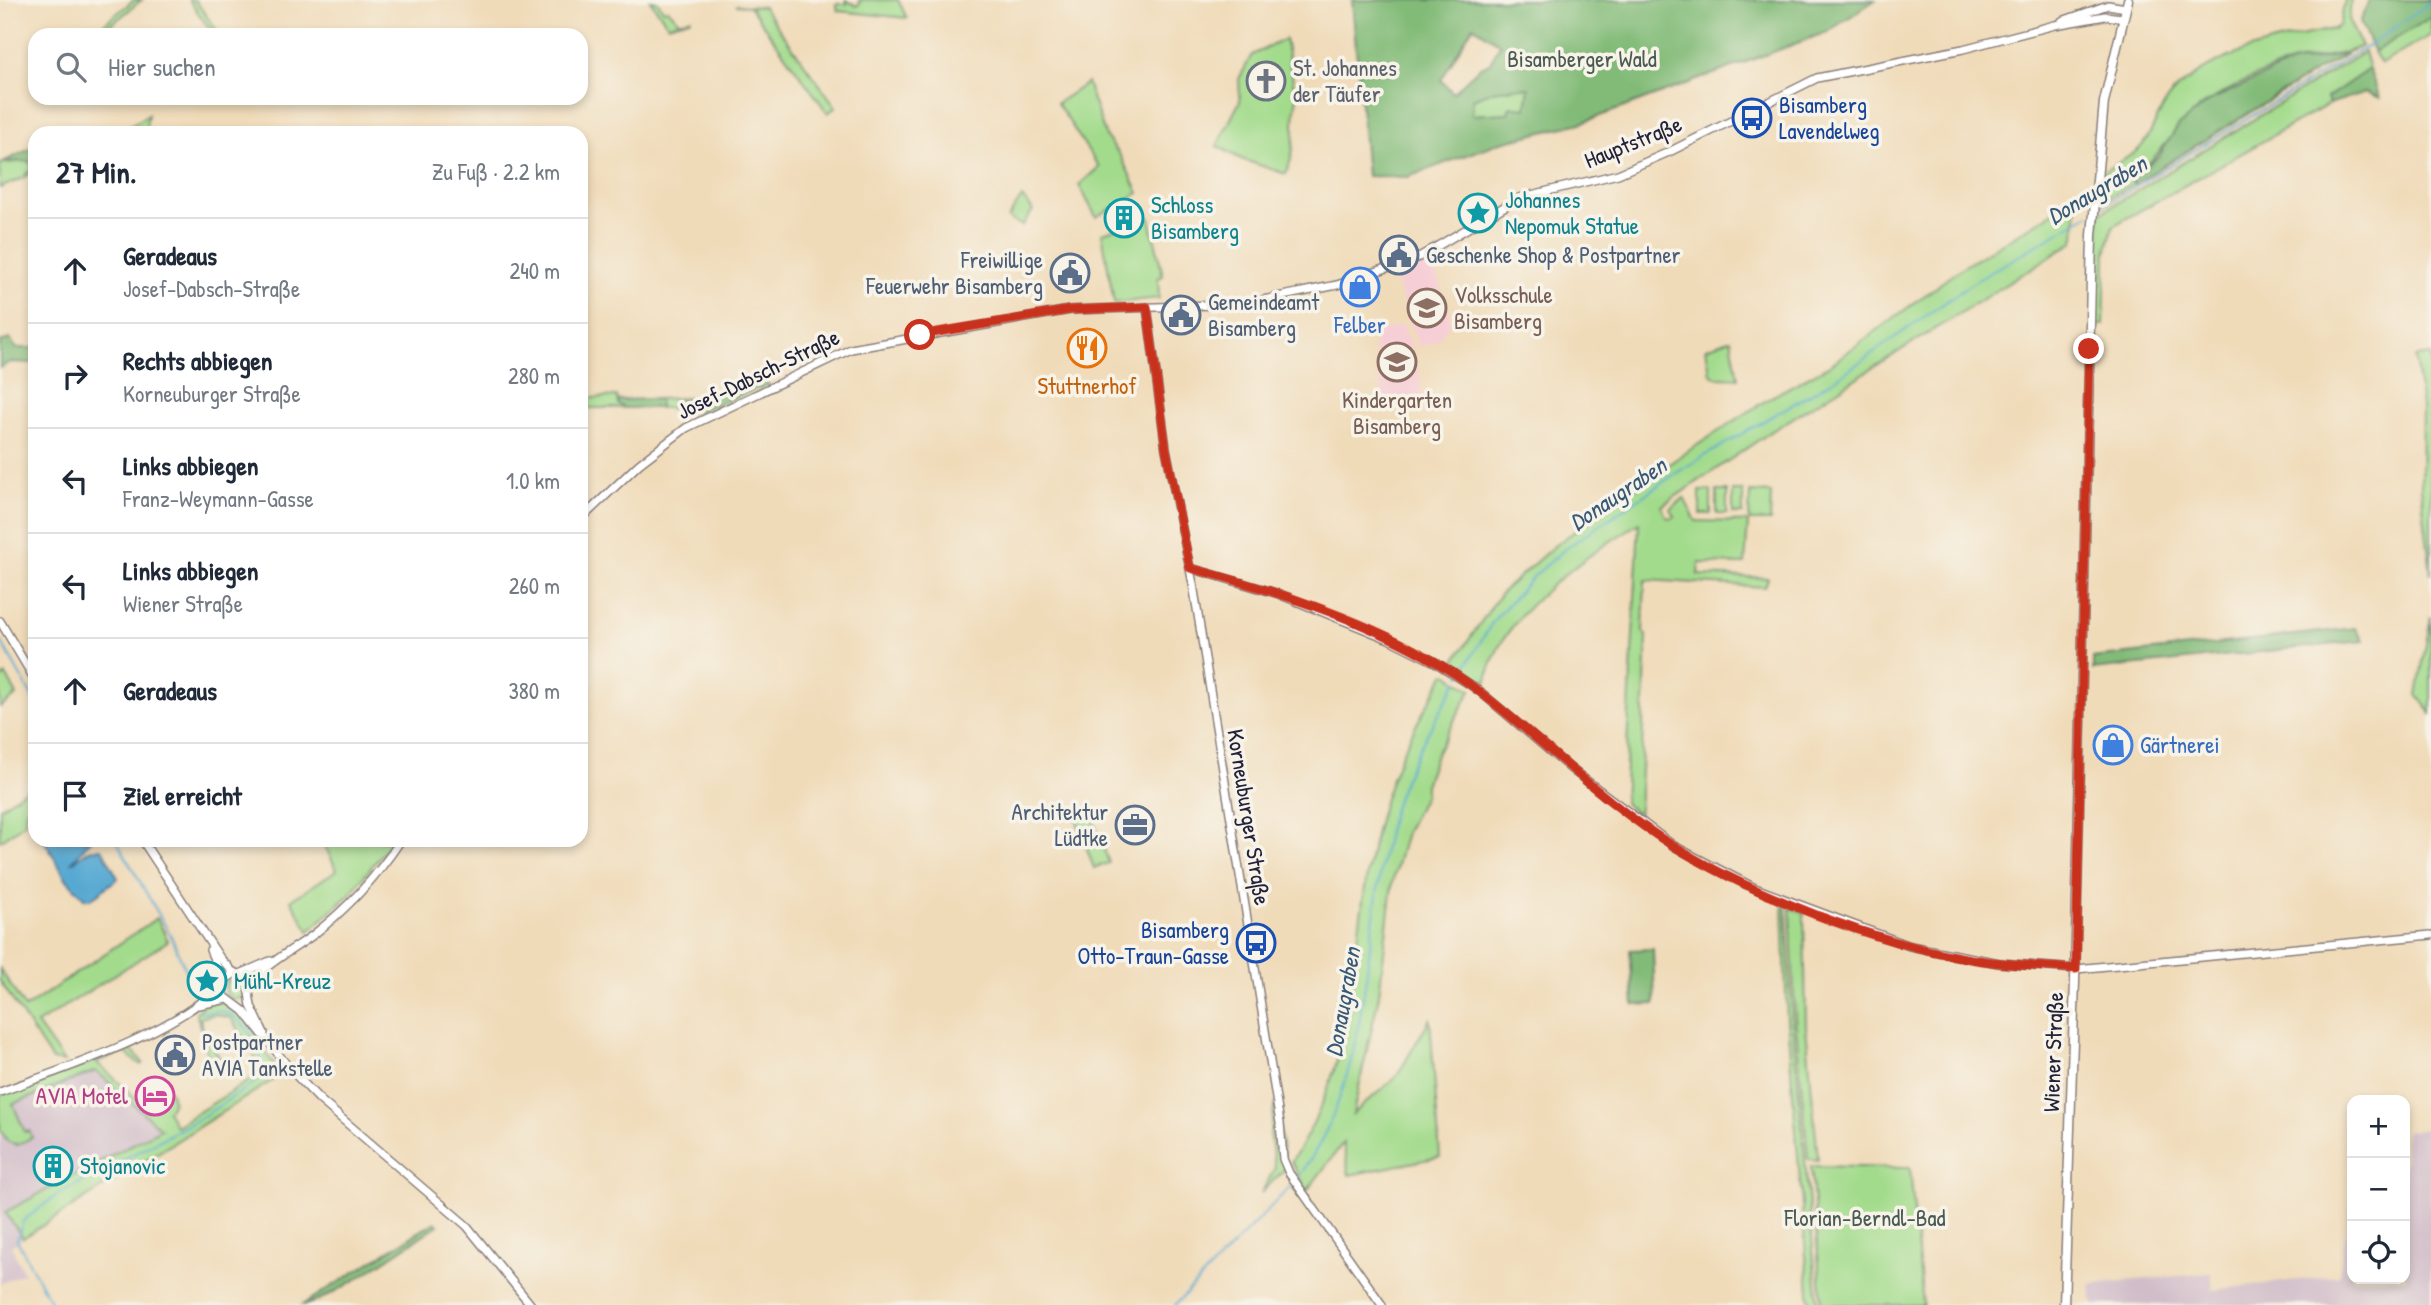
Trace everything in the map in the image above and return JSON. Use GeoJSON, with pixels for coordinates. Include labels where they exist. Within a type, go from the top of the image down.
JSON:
{"type":"FeatureCollection","features":[{"type":"Feature","properties":{"kind":"main road"},"geometry":{"type":"LineString","coordinates":[[2123,18],[2127,4]]}},
{"type":"Feature","properties":{"kind":"main road","name":"Hauptstraße"},"geometry":{"type":"LineString","coordinates":[[2055,25],[2108,5],[2127,4]]}},
{"type":"Feature","properties":{"kind":"main road","name":"Hauptstraße"},"geometry":{"type":"LineString","coordinates":[[1147,307],[1243,304],[1333,286],[1419,257],[1503,205],[1536,193],[1618,174],[1817,78],[1964,49],[2055,25],[2105,16],[2123,18]]}},
{"type":"Feature","properties":{"kind":"main road","name":"Wiener Straße"},"geometry":{"type":"LineString","coordinates":[[2064,1305],[2076,969],[2092,237],[2104,102],[2123,18]]}},
{"type":"Feature","properties":{"kind":"main road","name":"Josef-Dabsch-Straße"},"geometry":{"type":"LineString","coordinates":[[588,512],[639,464],[686,428],[851,349],[1070,310],[1147,307]]}},
{"type":"Feature","properties":{"kind":"main road","name":"Korneuburger Straße"},"geometry":{"type":"LineString","coordinates":[[1147,307],[1166,449],[1190,568],[1280,1123],[1283,1159],[1301,1192],[1382,1305]]}},
{"type":"Feature","properties":{"kind":"main road"},"geometry":{"type":"LineString","coordinates":[[1190,568],[1244,582],[1306,604],[1389,639],[1450,671],[1674,846],[1748,885],[1910,946],[1999,963],[2076,969],[2431,935]]}},
{"type":"Feature","properties":{"kind":"main road"},"geometry":{"type":"LineString","coordinates":[[0,621],[28,668]]}},
{"type":"Feature","properties":{"kind":"main road"},"geometry":{"type":"LineString","coordinates":[[147,847],[204,936],[249,990],[264,1034]]}},
{"type":"Feature","properties":{"kind":"main road"},"geometry":{"type":"LineString","coordinates":[[195,1006],[229,1000],[240,1001],[262,972],[343,909],[373,878],[396,847]]}},
{"type":"Feature","properties":{"kind":"main road"},"geometry":{"type":"LineString","coordinates":[[204,936],[222,982],[222,992],[264,1034],[290,1069],[320,1100],[467,1226],[531,1305]]}},
{"type":"Feature","properties":{"kind":"main road"},"geometry":{"type":"LineString","coordinates":[[0,1091],[122,1045],[195,1006],[222,982],[284,955]]}},
{"type":"Feature","properties":{"kind":"shaded area","name":"Volksschule Bisamberg"},"geometry":{"type":"Polygon","coordinates":[[[1432,261],[1450,314],[1449,325],[1436,342],[1418,347],[1394,276],[1432,261]]]}},
{"type":"Feature","properties":{"kind":"shaded area","name":"Kindergarten Bisamberg"},"geometry":{"type":"Polygon","coordinates":[[[1403,324],[1419,369],[1422,398],[1418,402],[1383,403],[1373,334],[1403,324]]]}},
{"type":"Feature","properties":{"kind":"shaded area"},"geometry":{"type":"Polygon","coordinates":[[[90,1066],[161,1129],[5,1212],[23,1238],[11,1246],[24,1273],[0,1284],[0,1097],[90,1066]]]}},
{"type":"Feature","properties":{"kind":"shaded area"},"geometry":{"type":"Polygon","coordinates":[[[2431,1129],[2431,1305],[2093,1305],[2090,1284],[2211,1273],[2213,1290],[2339,1275],[2347,1225],[2347,1284],[2410,1284],[2410,1131],[2431,1129]]]}},
{"type":"Feature","properties":{"kind":"green space"},"geometry":{"type":"Polygon","coordinates":[[[134,0],[142,0],[106,28],[99,28],[134,0]]]}},
{"type":"Feature","properties":{"kind":"green space"},"geometry":{"type":"Polygon","coordinates":[[[189,0],[195,0],[215,28],[209,28],[189,0]]]}},
{"type":"Feature","properties":{"kind":"green space"},"geometry":{"type":"Polygon","coordinates":[[[650,0],[657,1],[663,10],[668,9],[680,22],[668,25],[650,0]]]}},
{"type":"Feature","properties":{"kind":"green space"},"geometry":{"type":"Polygon","coordinates":[[[846,0],[857,6],[859,0],[898,0],[907,18],[838,11],[836,4],[847,4],[846,0]]]}},
{"type":"Feature","properties":{"kind":"green space","name":"Bisamberger Wald"},"geometry":{"type":"Polygon","coordinates":[[[1352,0],[1875,0],[1827,32],[1581,123],[1501,142],[1408,177],[1367,176],[1352,0]],[[1473,26],[1441,80],[1453,93],[1480,67],[1490,63],[1500,44],[1473,26]],[[1529,88],[1492,91],[1473,99],[1472,115],[1508,113],[1510,106],[1526,108],[1529,88]]]}},
{"type":"Feature","properties":{"kind":"green space"},"geometry":{"type":"Polygon","coordinates":[[[2345,0],[2351,0],[2349,21],[2361,46],[2283,65],[2251,78],[2211,100],[2199,108],[2131,178],[2133,184],[2100,203],[2103,172],[2139,149],[2149,136],[2167,100],[2188,80],[2227,58],[2248,50],[2334,29],[2340,25],[2345,0]]]}},
{"type":"Feature","properties":{"kind":"green space"},"geometry":{"type":"Polygon","coordinates":[[[2369,0],[2431,0],[2431,17],[2374,52],[2360,22],[2369,0]]]}},
{"type":"Feature","properties":{"kind":"green space"},"geometry":{"type":"Polygon","coordinates":[[[749,6],[763,7],[836,107],[828,113],[749,6]]]}},
{"type":"Feature","properties":{"kind":"green space"},"geometry":{"type":"Polygon","coordinates":[[[2431,17],[2431,35],[2381,64],[2374,52],[2431,17]]]}},
{"type":"Feature","properties":{"kind":"green space"},"geometry":{"type":"Polygon","coordinates":[[[1285,39],[1295,91],[1299,91],[1293,151],[1286,174],[1241,159],[1217,146],[1240,101],[1239,79],[1252,55],[1285,39]]]}},
{"type":"Feature","properties":{"kind":"green space"},"geometry":{"type":"Polygon","coordinates":[[[2364,52],[2369,69],[2327,98],[2329,104],[2113,226],[2106,253],[2104,325],[2095,325],[2099,214],[2364,52]]]}},
{"type":"Feature","properties":{"kind":"green space"},"geometry":{"type":"Polygon","coordinates":[[[2347,54],[2134,184],[2131,178],[2158,157],[2178,126],[2211,100],[2291,63],[2347,54]]]}},
{"type":"Feature","properties":{"kind":"green space"},"geometry":{"type":"Polygon","coordinates":[[[2369,69],[2380,98],[2366,92],[2329,104],[2327,98],[2369,69]]]}},
{"type":"Feature","properties":{"kind":"green space"},"geometry":{"type":"Polygon","coordinates":[[[1087,83],[1106,137],[1120,155],[1139,193],[1096,217],[1079,185],[1099,167],[1057,103],[1087,83]]]}},
{"type":"Feature","properties":{"kind":"green space"},"geometry":{"type":"Polygon","coordinates":[[[1529,88],[1526,108],[1508,113],[1472,115],[1473,99],[1492,91],[1529,88]]]}},
{"type":"Feature","properties":{"kind":"green space"},"geometry":{"type":"Polygon","coordinates":[[[148,115],[146,126],[130,126],[148,115]]]}},
{"type":"Feature","properties":{"kind":"green space"},"geometry":{"type":"Polygon","coordinates":[[[28,150],[28,161],[3,162],[28,150]]]}},
{"type":"Feature","properties":{"kind":"green space"},"geometry":{"type":"Polygon","coordinates":[[[28,160],[28,176],[0,188],[0,164],[28,160]]]}},
{"type":"Feature","properties":{"kind":"green space"},"geometry":{"type":"Polygon","coordinates":[[[1022,197],[1033,210],[1022,226],[1008,218],[1022,197]]]}},
{"type":"Feature","properties":{"kind":"green space"},"geometry":{"type":"Polygon","coordinates":[[[2077,198],[2075,238],[2072,243],[1772,431],[1662,506],[1666,517],[1673,518],[1675,516],[1670,509],[1684,498],[1696,521],[1748,522],[1745,564],[1699,563],[1698,575],[1768,578],[1765,587],[1645,580],[1643,632],[1647,636],[1639,814],[1624,803],[1639,523],[1570,570],[1525,611],[1494,657],[1487,681],[1470,678],[1451,666],[1501,593],[1554,546],[1679,457],[1771,397],[1830,365],[1963,267],[2077,198]]]}},
{"type":"Feature","properties":{"kind":"green space"},"geometry":{"type":"Polygon","coordinates":[[[1150,218],[1163,276],[1158,278],[1159,298],[1114,303],[1102,233],[1150,218]]]}},
{"type":"Feature","properties":{"kind":"green space"},"geometry":{"type":"Polygon","coordinates":[[[10,339],[16,348],[28,348],[28,363],[10,362],[0,368],[0,342],[10,339]]]}},
{"type":"Feature","properties":{"kind":"green space"},"geometry":{"type":"Polygon","coordinates":[[[1731,339],[1738,378],[1716,377],[1710,373],[1706,348],[1731,339]]]}},
{"type":"Feature","properties":{"kind":"green space"},"geometry":{"type":"Polygon","coordinates":[[[2431,355],[2431,574],[2421,487],[2422,407],[2415,357],[2431,355]]]}},
{"type":"Feature","properties":{"kind":"green space"},"geometry":{"type":"Polygon","coordinates":[[[763,377],[769,385],[697,412],[676,408],[681,398],[711,396],[763,377]]]}},
{"type":"Feature","properties":{"kind":"green space"},"geometry":{"type":"Polygon","coordinates":[[[617,396],[618,404],[625,408],[588,408],[588,398],[617,396]]]}},
{"type":"Feature","properties":{"kind":"green space"},"geometry":{"type":"Polygon","coordinates":[[[681,398],[676,408],[659,408],[659,399],[681,398]]]}},
{"type":"Feature","properties":{"kind":"green space"},"geometry":{"type":"Polygon","coordinates":[[[659,399],[659,408],[625,408],[618,404],[618,400],[659,399]]]}},
{"type":"Feature","properties":{"kind":"green space"},"geometry":{"type":"Polygon","coordinates":[[[1700,491],[1711,491],[1711,514],[1700,514],[1700,491]]]}},
{"type":"Feature","properties":{"kind":"green space"},"geometry":{"type":"Polygon","coordinates":[[[1717,491],[1727,491],[1727,514],[1717,514],[1717,491]]]}},
{"type":"Feature","properties":{"kind":"green space"},"geometry":{"type":"Polygon","coordinates":[[[1733,491],[1743,491],[1743,514],[1733,514],[1733,491]]]}},
{"type":"Feature","properties":{"kind":"green space"},"geometry":{"type":"Polygon","coordinates":[[[1750,492],[1771,493],[1770,521],[1749,521],[1750,492]]]}},
{"type":"Feature","properties":{"kind":"green space"},"geometry":{"type":"Polygon","coordinates":[[[2431,616],[2431,713],[2417,695],[2431,616]]]}},
{"type":"Feature","properties":{"kind":"green space"},"geometry":{"type":"Polygon","coordinates":[[[2355,628],[2364,641],[2093,670],[2093,658],[2355,628]]]}},
{"type":"Feature","properties":{"kind":"green space"},"geometry":{"type":"Polygon","coordinates":[[[1446,673],[1471,690],[1437,752],[1425,785],[1425,794],[1406,832],[1392,884],[1379,995],[1353,1114],[1397,1076],[1430,1019],[1440,1157],[1349,1175],[1343,1143],[1307,1191],[1291,1162],[1313,1124],[1329,1086],[1340,1048],[1348,1010],[1364,891],[1384,801],[1400,758],[1446,673]]]}},
{"type":"Feature","properties":{"kind":"green space"},"geometry":{"type":"Polygon","coordinates":[[[6,675],[17,695],[0,707],[0,679],[6,675]]]}},
{"type":"Feature","properties":{"kind":"green space"},"geometry":{"type":"Polygon","coordinates":[[[28,788],[25,823],[0,841],[0,808],[28,788]]]}},
{"type":"Feature","properties":{"kind":"green space"},"geometry":{"type":"Polygon","coordinates":[[[1089,808],[1109,863],[1094,868],[1074,813],[1089,808]]]}},
{"type":"Feature","properties":{"kind":"green space"},"geometry":{"type":"Polygon","coordinates":[[[326,847],[387,847],[349,895],[309,931],[291,900],[337,870],[326,847]]]}},
{"type":"Feature","properties":{"kind":"green space"},"geometry":{"type":"Polygon","coordinates":[[[1783,904],[1786,905],[1792,1016],[1818,1305],[1810,1305],[1787,1019],[1783,904]]]}},
{"type":"Feature","properties":{"kind":"green space"},"geometry":{"type":"Polygon","coordinates":[[[1790,908],[1804,913],[1806,1026],[1818,1160],[1808,1159],[1795,1017],[1790,908]]]}},
{"type":"Feature","properties":{"kind":"green space"},"geometry":{"type":"Polygon","coordinates":[[[157,918],[168,941],[37,1024],[64,1062],[52,1060],[0,981],[0,969],[25,1008],[157,918]]]}},
{"type":"Feature","properties":{"kind":"green space"},"geometry":{"type":"Polygon","coordinates":[[[1653,949],[1655,1004],[1634,1005],[1630,950],[1653,949]]]}},
{"type":"Feature","properties":{"kind":"green space"},"geometry":{"type":"Polygon","coordinates":[[[236,977],[246,984],[247,988],[240,998],[236,999],[226,992],[225,988],[232,978],[236,977]]]}},
{"type":"Feature","properties":{"kind":"green space"},"geometry":{"type":"Polygon","coordinates":[[[217,1001],[238,1009],[258,1037],[248,1045],[231,1018],[215,1014],[200,1018],[203,1031],[221,1060],[211,1066],[196,1012],[204,1005],[217,1001]]]}},
{"type":"Feature","properties":{"kind":"green space"},"geometry":{"type":"Polygon","coordinates":[[[261,1045],[281,1075],[23,1238],[5,1212],[161,1129],[96,1071],[13,1104],[25,1132],[29,1131],[32,1137],[18,1145],[8,1142],[0,1129],[0,1095],[126,1049],[134,1052],[143,1063],[141,1065],[124,1052],[96,1062],[137,1099],[152,1076],[162,1083],[172,1096],[171,1106],[167,1111],[176,1126],[255,1077],[258,1068],[253,1052],[261,1045]]]}},
{"type":"Feature","properties":{"kind":"green space"},"geometry":{"type":"Polygon","coordinates":[[[1275,1103],[1286,1168],[1261,1193],[1275,1168],[1270,1133],[1275,1103]]]}},
{"type":"Feature","properties":{"kind":"green space","name":"Florian-Berndl-Bad"},"geometry":{"type":"Polygon","coordinates":[[[1811,1166],[1910,1168],[1923,1305],[1822,1305],[1811,1166]]]}},
{"type":"Feature","properties":{"kind":"green space"},"geometry":{"type":"Polygon","coordinates":[[[435,1222],[438,1225],[369,1271],[329,1295],[302,1305],[435,1222]]]}},
{"type":"Feature","properties":{"kind":"water"},"geometry":{"type":"Polygon","coordinates":[[[48,847],[85,847],[71,863],[91,849],[102,849],[118,878],[91,899],[85,899],[67,880],[48,847]]]}},
{"type":"Feature","properties":{"kind":"waterway","name":"Donaugraben"},"geometry":{"type":"LineString","coordinates":[[2098,209],[2371,44],[2431,2]]}},
{"type":"Feature","properties":{"kind":"waterway","name":"Donaugraben"},"geometry":{"type":"LineString","coordinates":[[1460,675],[1494,620],[1534,576],[1566,548],[1684,468],[1837,378],[1974,282],[2090,214]]}},
{"type":"Feature","properties":{"kind":"waterway"},"geometry":{"type":"LineString","coordinates":[[0,639],[28,689]]}},
{"type":"Feature","properties":{"kind":"waterway","name":"Donaugraben"},"geometry":{"type":"LineString","coordinates":[[1297,1179],[1322,1139],[1340,1096],[1353,1051],[1382,864],[1397,800],[1411,765],[1457,680]]}},
{"type":"Feature","properties":{"kind":"waterway"},"geometry":{"type":"LineString","coordinates":[[120,847],[170,934],[193,987]]}},
{"type":"Feature","properties":{"kind":"waterway"},"geometry":{"type":"LineString","coordinates":[[52,1305],[17,1240],[23,1221],[57,1195],[199,1119],[262,1078],[261,1058],[257,1048],[239,1021],[221,1011],[200,1011]]}},
{"type":"Feature","properties":{"kind":"waterway","name":"Donaugraben"},"geometry":{"type":"LineString","coordinates":[[1175,1305],[1294,1183]]}},
{"type":"Feature","properties":{"kind":"place","name":"St. Johannes der Täufer"},"geometry":{"type":"Point","coordinates":[1266,81]}},
{"type":"Feature","properties":{"kind":"place","name":"Bisamberg Lavendelweg"},"geometry":{"type":"Point","coordinates":[1752,118]}},
{"type":"Feature","properties":{"kind":"place","name":"Johannes Nepomuk Statue"},"geometry":{"type":"Point","coordinates":[1478,213]}},
{"type":"Feature","properties":{"kind":"place","name":"Schloss Bisamberg"},"geometry":{"type":"Point","coordinates":[1124,218]}},
{"type":"Feature","properties":{"kind":"place","name":"Geschenke Shop & Postpartner"},"geometry":{"type":"Point","coordinates":[1399,255]}},
{"type":"Feature","properties":{"kind":"place","name":"Freiwillige Feuerwehr Bisamberg"},"geometry":{"type":"Point","coordinates":[1070,273]}},
{"type":"Feature","properties":{"kind":"place","name":"Felber"},"geometry":{"type":"Point","coordinates":[1360,287]}},
{"type":"Feature","properties":{"kind":"place","name":"Volksschule Bisamberg"},"geometry":{"type":"Point","coordinates":[1427,308]}},
{"type":"Feature","properties":{"kind":"place","name":"Gemeindeamt Bisamberg"},"geometry":{"type":"Point","coordinates":[1181,315]}},
{"type":"Feature","properties":{"kind":"place","name":"Stuttnerhof"},"geometry":{"type":"Point","coordinates":[1087,348]}},
{"type":"Feature","properties":{"kind":"place","name":"Kindergarten Bisamberg"},"geometry":{"type":"Point","coordinates":[1397,362]}},
{"type":"Feature","properties":{"kind":"place","name":"Gärtnerei"},"geometry":{"type":"Point","coordinates":[2113,745]}},
{"type":"Feature","properties":{"kind":"place","name":"Architektur Lüdtke"},"geometry":{"type":"Point","coordinates":[1135,825]}},
{"type":"Feature","properties":{"kind":"place","name":"Bisamberg Otto-Traun-Gasse"},"geometry":{"type":"Point","coordinates":[1256,943]}},
{"type":"Feature","properties":{"kind":"place","name":"Mühl-Kreuz"},"geometry":{"type":"Point","coordinates":[207,981]}},
{"type":"Feature","properties":{"kind":"place","name":"Postpartner AVIA Tankstelle"},"geometry":{"type":"Point","coordinates":[175,1055]}},
{"type":"Feature","properties":{"kind":"place","name":"AVIA Motel"},"geometry":{"type":"Point","coordinates":[155,1096]}},
{"type":"Feature","properties":{"kind":"place","name":"Stojanovic"},"geometry":{"type":"Point","coordinates":[53,1166]}},
{"type":"Feature","properties":{"kind":"route"},"geometry":{"type":"LineString","coordinates":[[920,335],[1070,310],[1147,307],[1166,449],[1190,568],[1279,594],[1389,639],[1435,662],[1477,689],[1571,769],[1640,822],[1674,846],[1748,885],[1877,936],[1910,946],[1999,963],[2076,969],[2089,349]]}}]}
